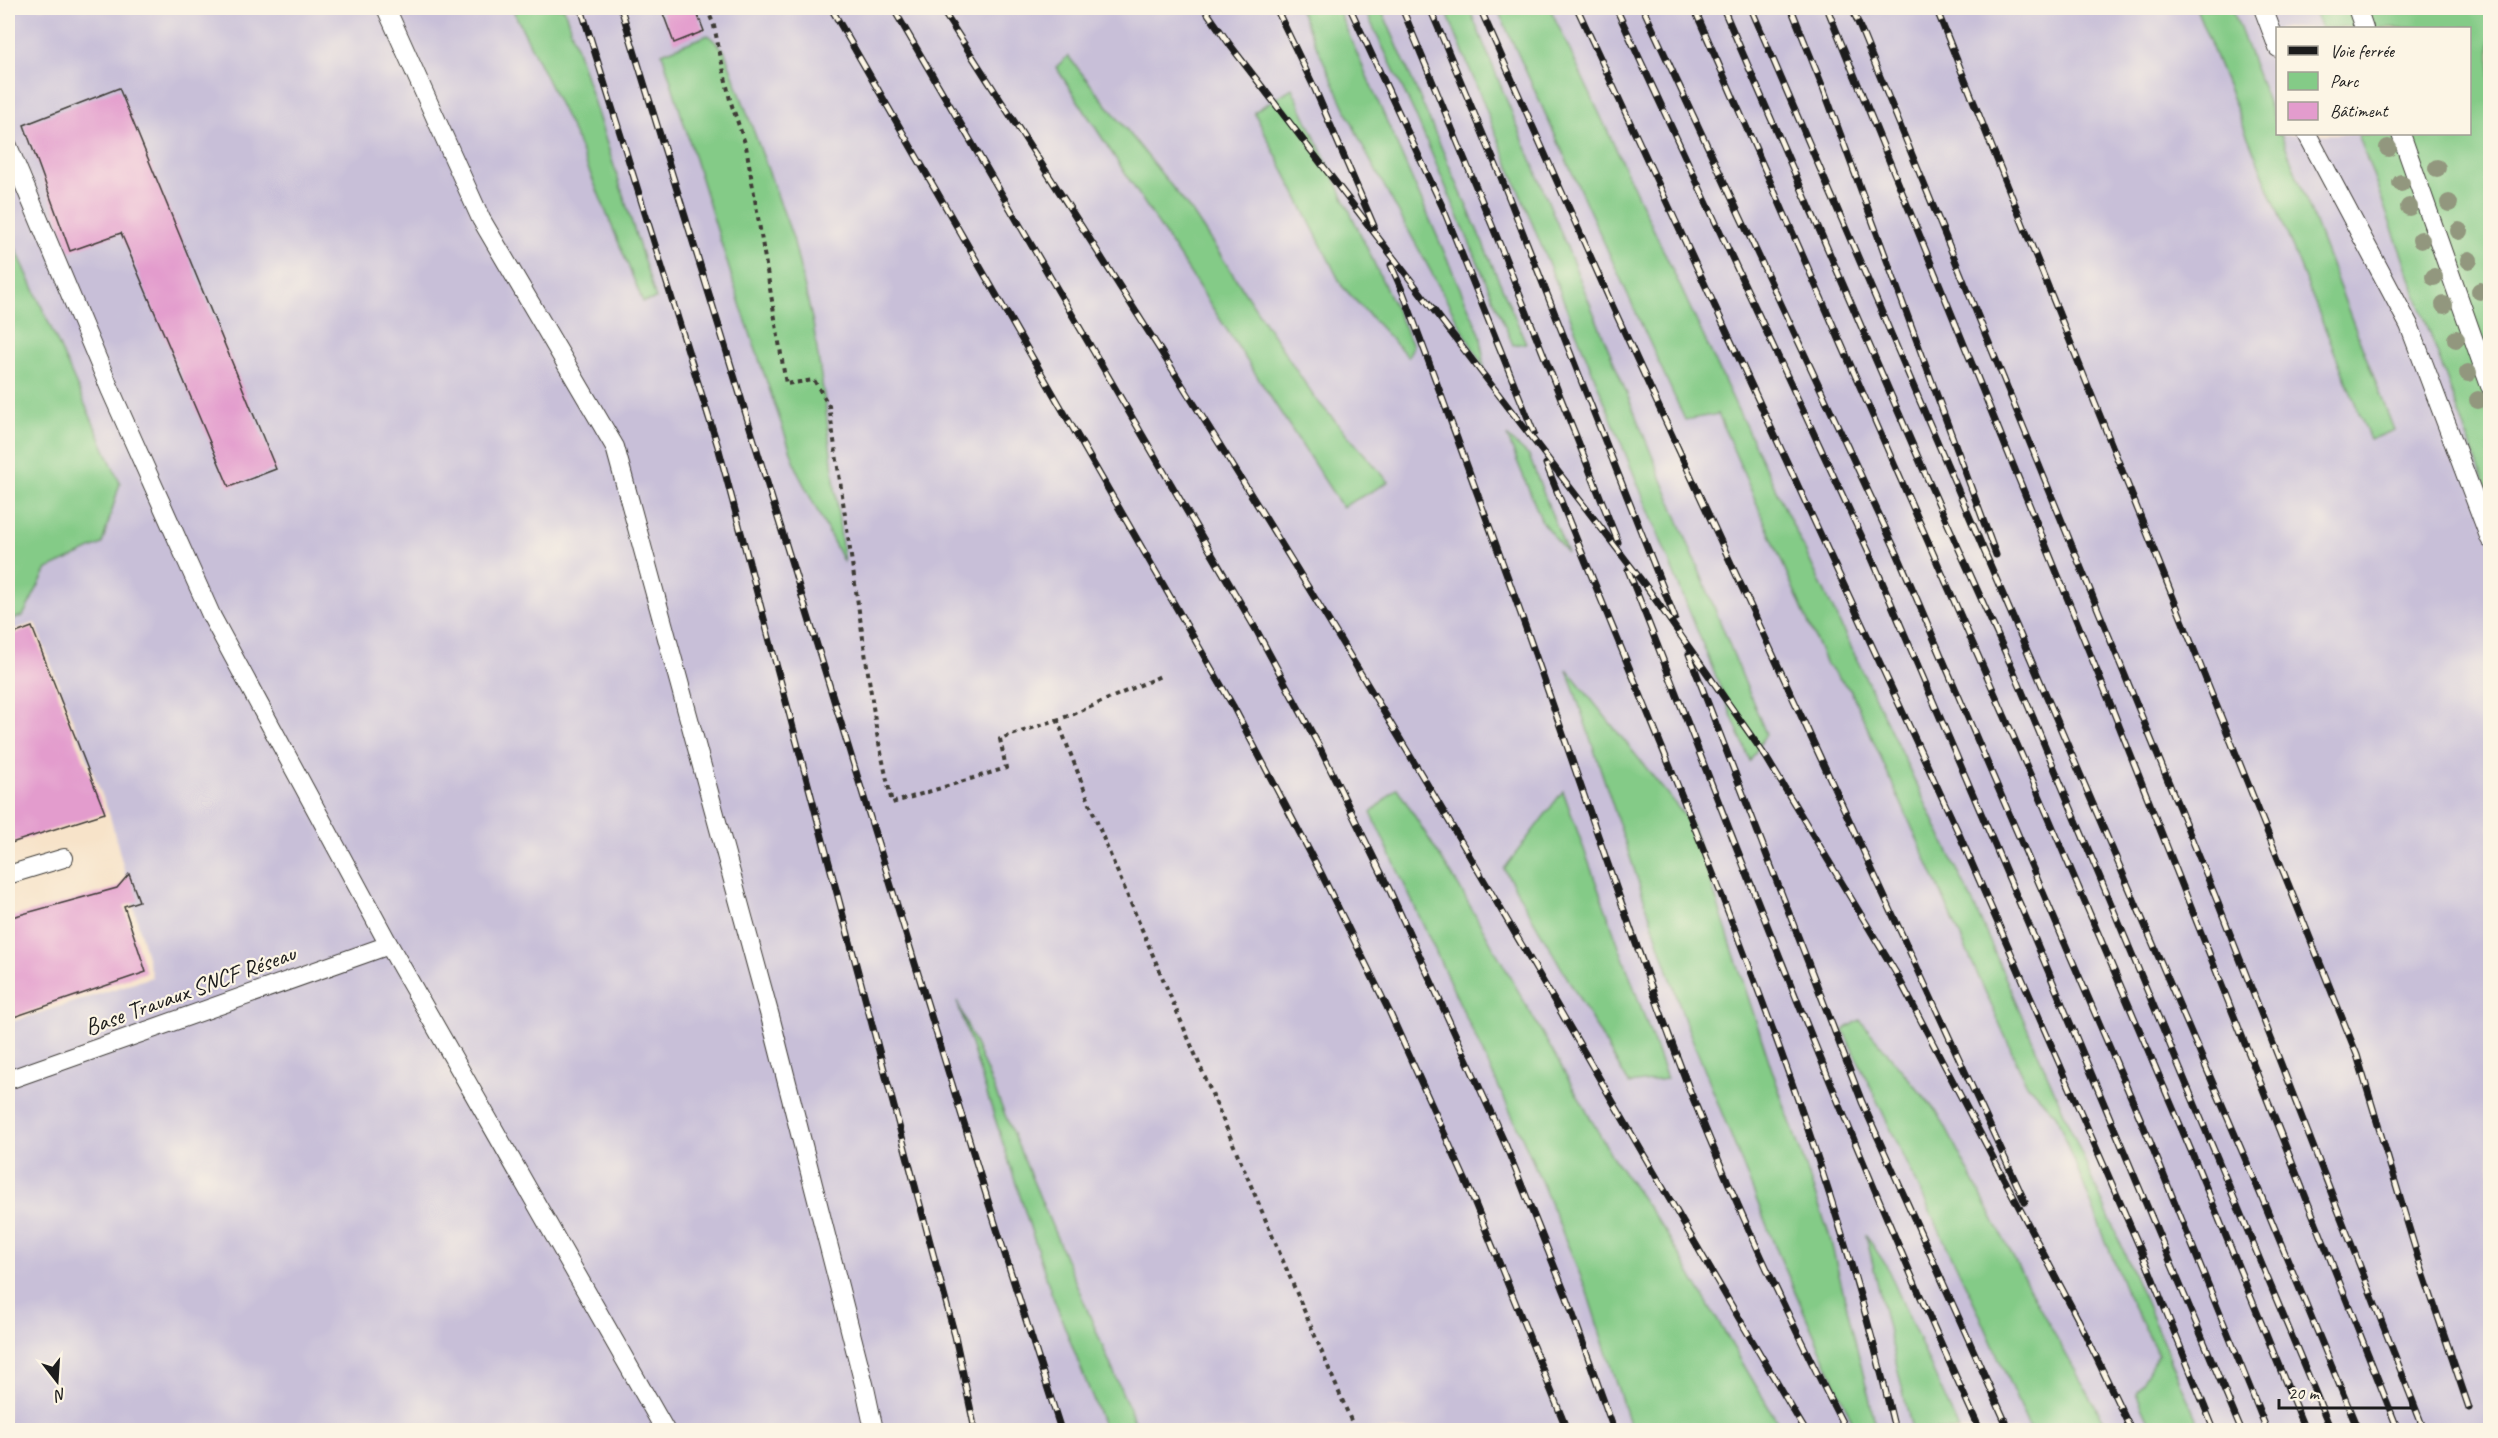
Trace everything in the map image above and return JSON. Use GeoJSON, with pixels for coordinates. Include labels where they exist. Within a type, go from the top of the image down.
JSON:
{"type":"FeatureCollection","features":[{"type":"Feature","properties":{"kind":"lane"},"geometry":{"type":"LineString","coordinates":[[386,8],[481,219],[615,447],[771,1020],[874,1431]]}},
{"type":"Feature","properties":{"kind":"lane"},"geometry":{"type":"LineString","coordinates":[[2263,8],[2276,45]]}},
{"type":"Feature","properties":{"kind":"lane"},"geometry":{"type":"LineString","coordinates":[[2357,8],[2364,27]]}},
{"type":"Feature","properties":{"kind":"lane"},"geometry":{"type":"LineString","coordinates":[[2308,135],[2409,325],[2490,539]]}},
{"type":"Feature","properties":{"kind":"lane"},"geometry":{"type":"LineString","coordinates":[[2401,135],[2490,386]]}},
{"type":"Feature","properties":{"kind":"lane"},"geometry":{"type":"LineString","coordinates":[[8,146],[110,389],[212,617],[389,945],[665,1431]]}},
{"type":"Feature","properties":{"kind":"lane"},"geometry":{"type":"LineString","coordinates":[[8,875],[64,858]]}},
{"type":"Feature","properties":{"kind":"lane","name":"Base Travaux SNCF Réseau"},"geometry":{"type":"LineString","coordinates":[[8,1080],[389,945]]}},
{"type":"Feature","properties":{"kind":"path"},"geometry":{"type":"LineString","coordinates":[[707,8],[714,26],[730,100],[746,146],[786,384],[814,380],[829,406],[877,734],[892,803],[1006,768],[1000,739],[1123,694],[1163,675]]}},
{"type":"Feature","properties":{"kind":"path"},"geometry":{"type":"LineString","coordinates":[[1057,719],[1106,845],[1355,1431]]}},
{"type":"Feature","properties":{"kind":"shaded area"},"geometry":{"type":"Polygon","coordinates":[[[8,8],[2313,8],[2321,27],[2276,27],[2276,135],[2358,135],[2490,499],[2490,1430],[8,1430],[8,1023],[152,977],[110,816],[35,623],[8,631],[8,8]]]}},
{"type":"Feature","properties":{"kind":"green space"},"geometry":{"type":"Polygon","coordinates":[[[512,8],[564,8],[656,299],[643,302],[574,134],[512,8]]]}},
{"type":"Feature","properties":{"kind":"green space"},"geometry":{"type":"Polygon","coordinates":[[[1299,8],[1337,8],[1481,336],[1484,369],[1364,149],[1299,8]]]}},
{"type":"Feature","properties":{"kind":"green space"},"geometry":{"type":"Polygon","coordinates":[[[1364,8],[1381,8],[1526,343],[1513,345],[1414,112],[1364,8]]]}},
{"type":"Feature","properties":{"kind":"green space"},"geometry":{"type":"Polygon","coordinates":[[[1445,8],[1469,8],[1766,734],[1750,761],[1445,8]]]}},
{"type":"Feature","properties":{"kind":"green space"},"geometry":{"type":"Polygon","coordinates":[[[1497,8],[1550,8],[1737,408],[1974,905],[2201,1430],[2153,1430],[2136,1393],[2158,1354],[2126,1292],[2056,1115],[2026,1083],[1851,691],[1826,664],[1718,414],[1685,420],[1497,8]]]}},
{"type":"Feature","properties":{"kind":"green space"},"geometry":{"type":"Polygon","coordinates":[[[2196,8],[2237,8],[2233,10],[2276,123],[2276,135],[2281,135],[2394,430],[2370,440],[2196,8]]]}},
{"type":"Feature","properties":{"kind":"green space"},"geometry":{"type":"Polygon","coordinates":[[[2313,8],[2490,8],[2490,499],[2358,135],[2471,135],[2471,27],[2321,27],[2313,8]]]}},
{"type":"Feature","properties":{"kind":"green space"},"geometry":{"type":"Polygon","coordinates":[[[708,35],[724,50],[793,238],[813,323],[844,563],[799,475],[741,307],[662,53],[708,35]]]}},
{"type":"Feature","properties":{"kind":"green space"},"geometry":{"type":"Polygon","coordinates":[[[1068,56],[1192,212],[1314,397],[1389,482],[1342,507],[1056,67],[1068,56]]]}},
{"type":"Feature","properties":{"kind":"green space"},"geometry":{"type":"Polygon","coordinates":[[[1292,88],[1413,346],[1408,357],[1342,286],[1254,112],[1292,88]]]}},
{"type":"Feature","properties":{"kind":"green space"},"geometry":{"type":"Polygon","coordinates":[[[8,231],[120,483],[102,544],[47,569],[23,616],[8,620],[8,231]]]}},
{"type":"Feature","properties":{"kind":"green space"},"geometry":{"type":"Polygon","coordinates":[[[1507,436],[1529,456],[1567,553],[1542,522],[1507,436]]]}},
{"type":"Feature","properties":{"kind":"green space"},"geometry":{"type":"Polygon","coordinates":[[[1567,669],[1692,825],[1771,1067],[1829,1234],[1877,1430],[1856,1430],[1775,1246],[1685,1021],[1567,669]]]}},
{"type":"Feature","properties":{"kind":"green space"},"geometry":{"type":"Polygon","coordinates":[[[1397,788],[1458,885],[1612,1156],[1665,1231],[1782,1430],[1631,1430],[1586,1289],[1528,1150],[1371,813],[1397,788]]]}},
{"type":"Feature","properties":{"kind":"green space"},"geometry":{"type":"Polygon","coordinates":[[[1563,791],[1667,1079],[1629,1084],[1504,869],[1563,791]]]}},
{"type":"Feature","properties":{"kind":"green space"},"geometry":{"type":"Polygon","coordinates":[[[957,1001],[1138,1430],[1105,1430],[1051,1292],[957,1001]]]}},
{"type":"Feature","properties":{"kind":"green space"},"geometry":{"type":"Polygon","coordinates":[[[1860,1020],[1939,1115],[2038,1305],[2109,1430],[2030,1430],[1978,1311],[1843,1030],[1860,1020]]]}},
{"type":"Feature","properties":{"kind":"green space"},"geometry":{"type":"Polygon","coordinates":[[[1866,1235],[1886,1265],[1959,1430],[1912,1430],[1866,1235]]]}},
{"type":"Feature","properties":{"kind":"building"},"geometry":{"type":"Polygon","coordinates":[[[661,8],[695,8],[704,31],[674,43],[661,8]]]}},
{"type":"Feature","properties":{"kind":"building"},"geometry":{"type":"Polygon","coordinates":[[[119,88],[276,469],[229,487],[121,233],[70,251],[24,125],[119,88]]]}},
{"type":"Feature","properties":{"kind":"building"},"geometry":{"type":"Polygon","coordinates":[[[32,627],[105,813],[8,844],[8,636],[32,627]]]}},
{"type":"Feature","properties":{"kind":"building"},"geometry":{"type":"Polygon","coordinates":[[[129,874],[139,901],[124,906],[146,972],[8,1019],[8,918],[117,888],[129,874]]]}},
{"type":"Feature","properties":{"kind":"railway"},"geometry":{"type":"LineString","coordinates":[[581,8],[719,450],[955,1336],[975,1430]]}},
{"type":"Feature","properties":{"kind":"railway"},"geometry":{"type":"LineString","coordinates":[[621,8],[988,1201],[1061,1430]]}},
{"type":"Feature","properties":{"kind":"railway"},"geometry":{"type":"LineString","coordinates":[[831,8],[1233,706],[1323,877],[1389,1011],[1468,1186],[1567,1430]]}},
{"type":"Feature","properties":{"kind":"railway"},"geometry":{"type":"LineString","coordinates":[[893,8],[1258,633],[1319,746],[1390,891],[1506,1146],[1567,1298],[1614,1430]]}},
{"type":"Feature","properties":{"kind":"railway"},"geometry":{"type":"LineString","coordinates":[[941,8],[1180,381],[1355,664],[1462,842],[1805,1430]]}},
{"type":"Feature","properties":{"kind":"railway"},"geometry":{"type":"LineString","coordinates":[[1204,8],[1230,45],[1648,589],[1766,757],[1896,973],[2082,1327]]}},
{"type":"Feature","properties":{"kind":"railway"},"geometry":{"type":"LineString","coordinates":[[1276,8],[1314,87],[1374,226]]}},
{"type":"Feature","properties":{"kind":"railway"},"geometry":{"type":"LineString","coordinates":[[1350,8],[1443,208],[1534,433]]}},
{"type":"Feature","properties":{"kind":"railway"},"geometry":{"type":"LineString","coordinates":[[1402,8],[1496,235],[1618,542]]}},
{"type":"Feature","properties":{"kind":"railway"},"geometry":{"type":"LineString","coordinates":[[1430,8],[1500,175],[1675,618]]}},
{"type":"Feature","properties":{"kind":"railway"},"geometry":{"type":"LineString","coordinates":[[1480,8],[1612,305],[2025,1202]]}},
{"type":"Feature","properties":{"kind":"railway"},"geometry":{"type":"LineString","coordinates":[[1577,8],[1959,834],[2146,1262],[2214,1430]]}},
{"type":"Feature","properties":{"kind":"railway"},"geometry":{"type":"LineString","coordinates":[[1616,8],[1874,563],[2241,1430]]}},
{"type":"Feature","properties":{"kind":"railway"},"geometry":{"type":"LineString","coordinates":[[1643,8],[1897,553],[2149,1139],[2267,1430]]}},
{"type":"Feature","properties":{"kind":"railway"},"geometry":{"type":"LineString","coordinates":[[1694,8],[2033,781],[2192,1153],[2305,1430]]}},
{"type":"Feature","properties":{"kind":"railway"},"geometry":{"type":"LineString","coordinates":[[1723,8],[2014,672],[2331,1430]]}},
{"type":"Feature","properties":{"kind":"railway"},"geometry":{"type":"LineString","coordinates":[[1751,8],[2263,1200],[2358,1430]]}},
{"type":"Feature","properties":{"kind":"railway"},"geometry":{"type":"LineString","coordinates":[[1791,8],[1824,90],[1996,555]]}},
{"type":"Feature","properties":{"kind":"railway"},"geometry":{"type":"LineString","coordinates":[[1827,8],[2110,703],[2398,1430]]}},
{"type":"Feature","properties":{"kind":"railway"},"geometry":{"type":"LineString","coordinates":[[1852,8],[2218,903],[2424,1430]]}},
{"type":"Feature","properties":{"kind":"railway"},"geometry":{"type":"LineString","coordinates":[[1936,8],[2357,1055],[2418,1258],[2469,1408]]}},
{"type":"Feature","properties":{"kind":"railway"},"geometry":{"type":"LineString","coordinates":[[1391,265],[1498,549],[1627,920],[1690,1091],[1764,1262],[1846,1430]]}},
{"type":"Feature","properties":{"kind":"railway"},"geometry":{"type":"LineString","coordinates":[[1546,464],[1692,821],[1784,1061],[1826,1183],[1863,1306],[1895,1430]]}},
{"type":"Feature","properties":{"kind":"railway"},"geometry":{"type":"LineString","coordinates":[[1628,570],[1842,1110],[1932,1324],[1980,1430]]}},
{"type":"Feature","properties":{"kind":"railway"},"geometry":{"type":"LineString","coordinates":[[1689,654],[1862,1102],[2009,1430]]}},
{"type":"Feature","properties":{"kind":"railway"},"geometry":{"type":"LineString","coordinates":[[2078,1319],[2131,1430]]}}]}
